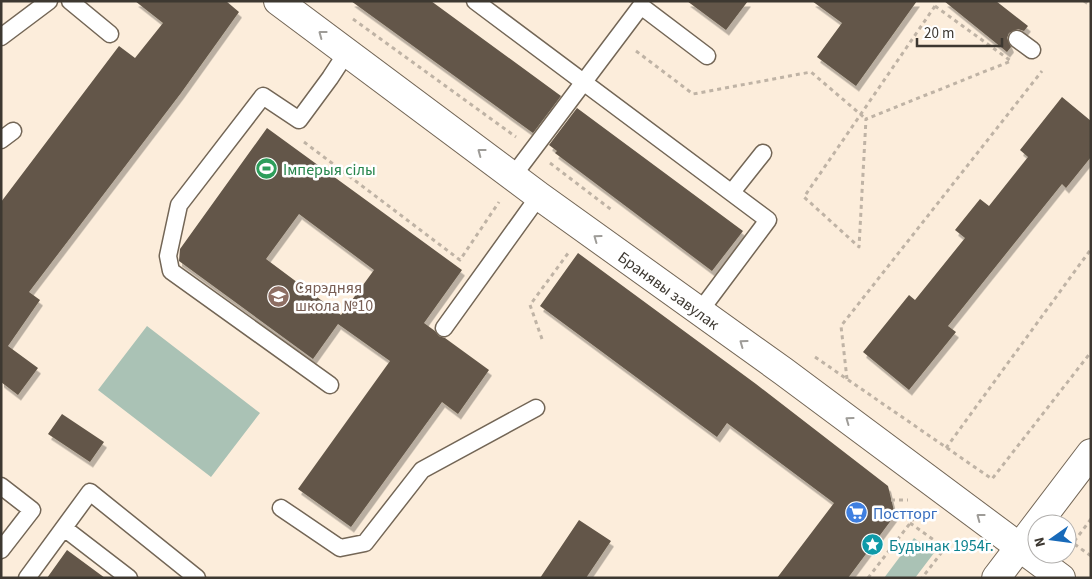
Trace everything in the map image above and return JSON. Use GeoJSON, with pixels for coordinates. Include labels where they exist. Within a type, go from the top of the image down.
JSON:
{"type":"FeatureCollection","features":[{"type":"Feature","properties":{"kind":"street","name":"Бранявы завулак"},"geometry":{"type":"LineString","coordinates":[[278,1],[347,52],[504,185],[538,196],[700,311],[1061,578]]}},
{"type":"Feature","properties":{"kind":"street"},"geometry":{"type":"LineString","coordinates":[[996,578],[1091,453]]}},
{"type":"Feature","properties":{"kind":"lane"},"geometry":{"type":"LineString","coordinates":[[1,37],[49,1]]}},
{"type":"Feature","properties":{"kind":"lane"},"geometry":{"type":"LineString","coordinates":[[70,1],[110,34]]}},
{"type":"Feature","properties":{"kind":"lane"},"geometry":{"type":"LineString","coordinates":[[475,1],[768,220],[700,311]]}},
{"type":"Feature","properties":{"kind":"lane"},"geometry":{"type":"LineString","coordinates":[[504,185],[533,150],[642,6],[706,56]]}},
{"type":"Feature","properties":{"kind":"lane"},"geometry":{"type":"LineString","coordinates":[[1017,39],[1032,50]]}},
{"type":"Feature","properties":{"kind":"lane"},"geometry":{"type":"LineString","coordinates":[[330,385],[171,271],[168,256],[179,205],[263,96],[299,120],[347,52]]}},
{"type":"Feature","properties":{"kind":"lane"},"geometry":{"type":"LineString","coordinates":[[732,192],[763,153]]}},
{"type":"Feature","properties":{"kind":"lane"},"geometry":{"type":"LineString","coordinates":[[444,328],[538,196]]}},
{"type":"Feature","properties":{"kind":"lane"},"geometry":{"type":"LineString","coordinates":[[281,508],[340,548],[365,543],[422,470],[536,408]]}},
{"type":"Feature","properties":{"kind":"lane"},"geometry":{"type":"LineString","coordinates":[[1,486],[32,510],[1,550]]}},
{"type":"Feature","properties":{"kind":"lane"},"geometry":{"type":"LineString","coordinates":[[28,578],[90,492],[198,578]]}},
{"type":"Feature","properties":{"kind":"lane"},"geometry":{"type":"LineString","coordinates":[[64,528],[129,578]]}},
{"type":"Feature","properties":{"kind":"path"},"geometry":{"type":"LineString","coordinates":[[1084,1],[1091,6]]}},
{"type":"Feature","properties":{"kind":"path"},"geometry":{"type":"LineString","coordinates":[[618,37],[693,94],[811,72],[861,114],[866,120],[859,247],[804,197],[861,114],[935,6],[1011,61],[866,120]]}},
{"type":"Feature","properties":{"kind":"path"},"geometry":{"type":"LineString","coordinates":[[352,18],[533,150],[619,216]]}},
{"type":"Feature","properties":{"kind":"path"},"geometry":{"type":"LineString","coordinates":[[848,380],[841,326],[1047,65]]}},
{"type":"Feature","properties":{"kind":"path"},"geometry":{"type":"LineString","coordinates":[[299,120],[298,138],[460,260],[500,203],[504,185]]}},
{"type":"Feature","properties":{"kind":"path"},"geometry":{"type":"LineString","coordinates":[[542,339],[530,305],[573,246]]}},
{"type":"Feature","properties":{"kind":"path"},"geometry":{"type":"LineString","coordinates":[[946,448],[1091,249]]}},
{"type":"Feature","properties":{"kind":"path"},"geometry":{"type":"LineString","coordinates":[[815,357],[992,479],[1091,352]]}},
{"type":"Feature","properties":{"kind":"path"},"geometry":{"type":"LineString","coordinates":[[1091,519],[1073,543],[1091,556]]}},
{"type":"Feature","properties":{"kind":"path"},"geometry":{"type":"LineString","coordinates":[[910,523],[945,548],[922,578]]}},
{"type":"Feature","properties":{"kind":"green space"},"geometry":{"type":"Polygon","coordinates":[[[147,326],[260,413],[211,477],[98,390],[147,326]]]}},
{"type":"Feature","properties":{"kind":"green space"},"geometry":{"type":"Polygon","coordinates":[[[914,538],[934,553],[915,578],[884,578],[914,538]]]}},
{"type":"Feature","properties":{"kind":"building"},"geometry":{"type":"Polygon","coordinates":[[[135,1],[226,1],[239,12],[181,93],[29,292],[40,300],[8,346],[38,368],[18,395],[1,382],[1,202],[119,46],[135,58],[163,23],[135,1]]]}},
{"type":"Feature","properties":{"kind":"building"},"geometry":{"type":"Polygon","coordinates":[[[351,1],[431,1],[561,96],[533,133],[351,1]]]}},
{"type":"Feature","properties":{"kind":"building"},"geometry":{"type":"Polygon","coordinates":[[[687,1],[748,1],[726,30],[687,1]]]}},
{"type":"Feature","properties":{"kind":"building"},"geometry":{"type":"Polygon","coordinates":[[[812,1],[917,1],[856,86],[817,57],[842,23],[812,1]]]}},
{"type":"Feature","properties":{"kind":"building"},"geometry":{"type":"Polygon","coordinates":[[[944,1],[996,1],[1028,26],[1024,31],[1018,29],[1009,33],[1007,38],[1011,47],[1007,52],[944,1]]]}},
{"type":"Feature","properties":{"kind":"building"},"geometry":{"type":"Polygon","coordinates":[[[1062,97],[1091,121],[1091,157],[1066,188],[1062,184],[948,326],[956,332],[909,390],[863,352],[909,295],[915,300],[965,238],[955,230],[980,199],[989,206],[1028,157],[1020,150],[1062,97]]]}},
{"type":"Feature","properties":{"kind":"building"},"geometry":{"type":"Polygon","coordinates":[[[577,108],[743,231],[712,271],[555,153],[557,151],[549,145],[577,108]]]}},
{"type":"Feature","properties":{"kind":"building"},"geometry":{"type":"Polygon","coordinates":[[[267,128],[462,270],[424,323],[439,336],[445,338],[489,370],[458,414],[442,402],[351,527],[298,489],[390,361],[338,324],[313,359],[179,261],[180,249],[267,128]],[[299,214],[266,259],[341,315],[374,270],[299,214]]]}},
{"type":"Feature","properties":{"kind":"building"},"geometry":{"type":"Polygon","coordinates":[[[578,253],[756,384],[888,486],[895,515],[848,578],[777,578],[834,503],[727,423],[717,437],[540,306],[578,253]]]}},
{"type":"Feature","properties":{"kind":"building"},"geometry":{"type":"Polygon","coordinates":[[[62,414],[104,442],[90,462],[48,434],[62,414]]]}},
{"type":"Feature","properties":{"kind":"building"},"geometry":{"type":"Polygon","coordinates":[[[579,520],[611,541],[586,578],[540,578],[579,520]]]}},
{"type":"Feature","properties":{"kind":"building"},"geometry":{"type":"Polygon","coordinates":[[[67,550],[105,578],[47,578],[67,550]]]}},
{"type":"Feature","properties":{"kind":"place","name":"Імперыя сілы"},"geometry":{"type":"Point","coordinates":[267,169]}},
{"type":"Feature","properties":{"kind":"place","name":"Сярэдняя школа №10"},"geometry":{"type":"Point","coordinates":[279,296]}},
{"type":"Feature","properties":{"kind":"place","name":"Постторг"},"geometry":{"type":"Point","coordinates":[857,513]}},
{"type":"Feature","properties":{"kind":"place","name":"Будынак 1954г."},"geometry":{"type":"Point","coordinates":[873,545]}}]}
